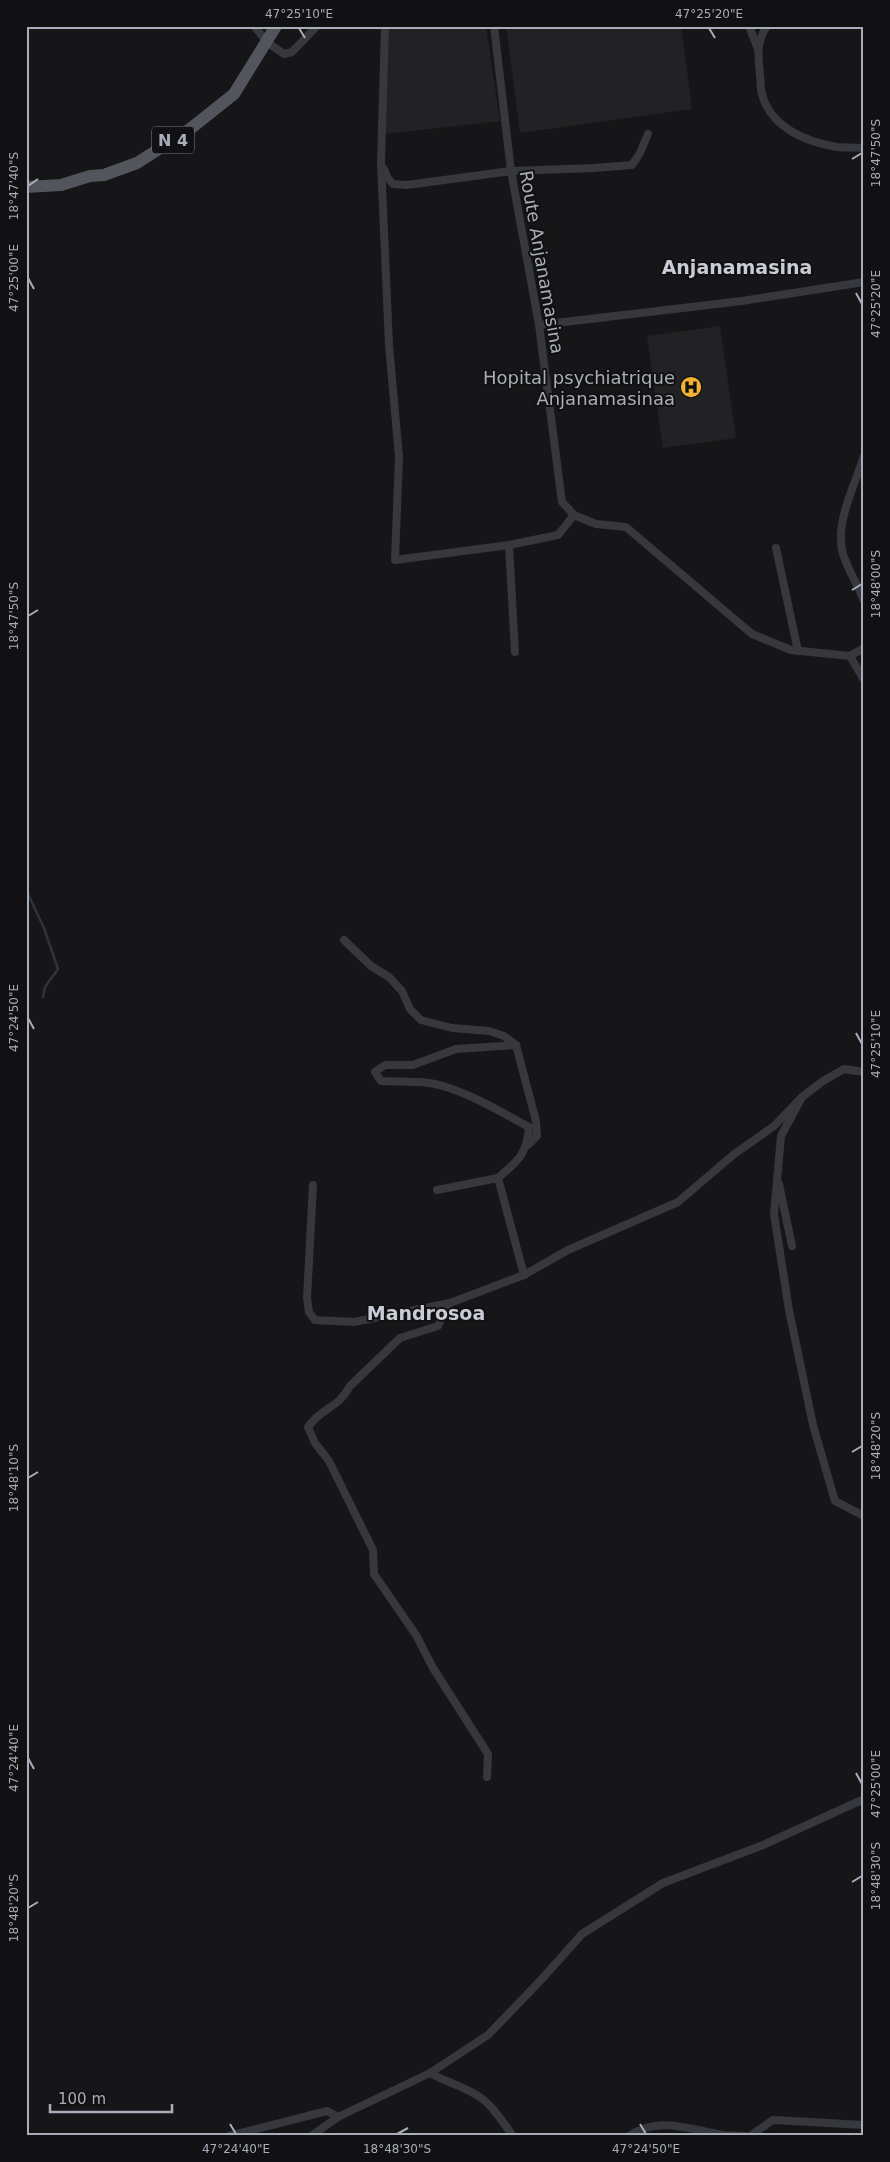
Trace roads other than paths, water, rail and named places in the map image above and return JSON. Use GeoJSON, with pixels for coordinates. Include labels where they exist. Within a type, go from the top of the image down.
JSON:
{"type":"FeatureCollection","features":[{"type":"Feature","properties":{"kind":"main road","name":"N 4"},"geometry":{"type":"LineString","coordinates":[[26,187],[61,185],[90,176],[104,175],[137,163],[190,129],[234,94],[268,43],[276,26]]}},
{"type":"Feature","properties":{"kind":"street"},"geometry":{"type":"LineString","coordinates":[[254,26],[268,43],[284,54],[292,52],[317,26]]}},
{"type":"Feature","properties":{"kind":"street"},"geometry":{"type":"LineString","coordinates":[[385,26],[382,163],[389,346],[399,457],[395,560],[509,545],[558,535],[574,515],[596,524],[626,527],[752,634],[798,651],[850,656],[864,648]]}},
{"type":"Feature","properties":{"kind":"street","name":"Route Anjanamasina"},"geometry":{"type":"LineString","coordinates":[[494,26],[511,171],[539,324],[562,502],[574,515]]}},
{"type":"Feature","properties":{"kind":"street"},"geometry":{"type":"LineString","coordinates":[[750,26],[758,49],[762,94],[768,109],[791,133],[838,147],[864,148]]}},
{"type":"Feature","properties":{"kind":"street"},"geometry":{"type":"LineString","coordinates":[[758,49],[762,34],[767,26]]}},
{"type":"Feature","properties":{"kind":"street"},"geometry":{"type":"LineString","coordinates":[[382,163],[387,177],[393,184],[407,184],[511,171],[632,165],[640,153],[648,134]]}},
{"type":"Feature","properties":{"kind":"street"},"geometry":{"type":"LineString","coordinates":[[539,324],[742,301],[864,282]]}},
{"type":"Feature","properties":{"kind":"street"},"geometry":{"type":"LineString","coordinates":[[864,456],[844,517],[842,533],[842,551],[864,600]]}},
{"type":"Feature","properties":{"kind":"street"},"geometry":{"type":"LineString","coordinates":[[509,545],[514,652]]}},
{"type":"Feature","properties":{"kind":"street"},"geometry":{"type":"LineString","coordinates":[[776,548],[798,651]]}},
{"type":"Feature","properties":{"kind":"street"},"geometry":{"type":"LineString","coordinates":[[850,656],[864,680]]}},
{"type":"Feature","properties":{"kind":"street"},"geometry":{"type":"LineString","coordinates":[[344,940],[371,966],[389,976],[402,992],[410,1009],[421,1020],[452,1028],[489,1031],[504,1036],[516,1045],[536,1121],[537,1136],[528,1145],[515,1164],[498,1178],[438,1190]]}},
{"type":"Feature","properties":{"kind":"street"},"geometry":{"type":"LineString","coordinates":[[516,1045],[456,1049],[413,1065],[385,1065],[375,1072],[381,1081],[445,1086],[483,1102],[529,1127],[528,1145]]}},
{"type":"Feature","properties":{"kind":"street"},"geometry":{"type":"LineString","coordinates":[[313,1185],[307,1298],[309,1312],[315,1320],[354,1322],[450,1303],[524,1275],[568,1250],[678,1202],[733,1155],[774,1126],[802,1097],[823,1081],[844,1070],[864,1072]]}},
{"type":"Feature","properties":{"kind":"street"},"geometry":{"type":"LineString","coordinates":[[802,1097],[781,1136],[774,1214],[789,1310],[813,1425],[835,1501],[864,1516]]}},
{"type":"Feature","properties":{"kind":"street"},"geometry":{"type":"LineString","coordinates":[[778,1177],[792,1246]]}},
{"type":"Feature","properties":{"kind":"street"},"geometry":{"type":"LineString","coordinates":[[498,1178],[524,1275]]}},
{"type":"Feature","properties":{"kind":"street"},"geometry":{"type":"LineString","coordinates":[[450,1303],[438,1326],[400,1338],[350,1386],[345,1396],[335,1406],[316,1415],[308,1427],[314,1443],[329,1461],[373,1550],[374,1574],[416,1635],[433,1668],[488,1754],[486,1777]]}},
{"type":"Feature","properties":{"kind":"street"},"geometry":{"type":"LineString","coordinates":[[311,2136],[338,2117],[430,2072],[488,2035],[582,1934],[663,1883],[763,1845],[864,1799]]}},
{"type":"Feature","properties":{"kind":"street"},"geometry":{"type":"LineString","coordinates":[[430,2072],[444,2081],[474,2093],[486,2101],[513,2136]]}},
{"type":"Feature","properties":{"kind":"street"},"geometry":{"type":"LineString","coordinates":[[229,2136],[326,2111],[338,2117]]}},
{"type":"Feature","properties":{"kind":"street"},"geometry":{"type":"LineString","coordinates":[[750,2136],[773,2120],[864,2125]]}},
{"type":"Feature","properties":{"kind":"street"},"geometry":{"type":"LineString","coordinates":[[629,2136],[658,2125],[678,2125],[722,2134],[746,2136]]}},
{"type":"Feature","properties":{"kind":"waterway"},"geometry":{"type":"LineString","coordinates":[[26,890],[44,928],[58,969],[45,987],[43,997]]}},
{"type":"Feature","properties":{"kind":"place","name":"Hopital psychiatrique Anjanamasinaa"},"geometry":{"type":"Point","coordinates":[691,387]}},
{"type":"Feature","properties":{"kind":"district","name":"Anjanamasina"},"geometry":{"type":"Point","coordinates":[737,267]}},
{"type":"Feature","properties":{"kind":"district","name":"Mandrosoa"},"geometry":{"type":"Point","coordinates":[426,1313]}}]}
